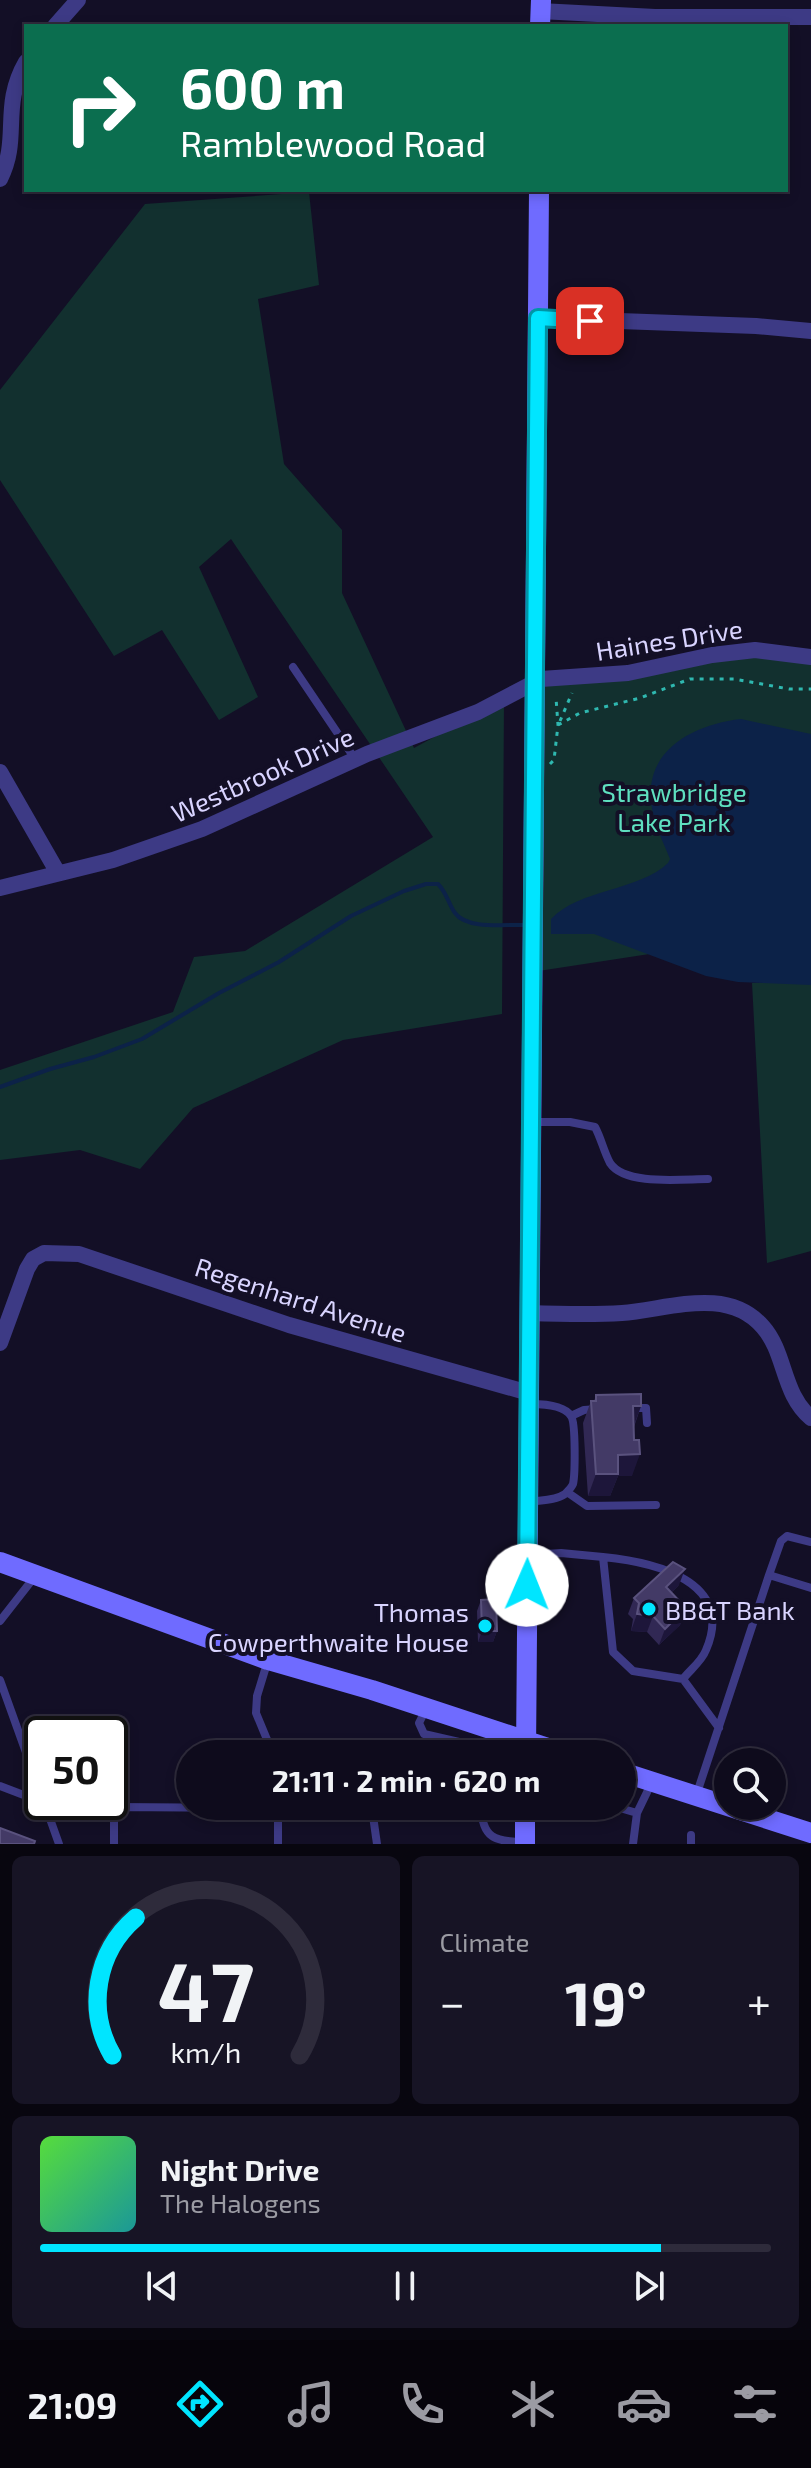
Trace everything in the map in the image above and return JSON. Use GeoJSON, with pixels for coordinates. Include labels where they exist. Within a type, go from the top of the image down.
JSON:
{"type":"FeatureCollection","features":[{"type":"Feature","properties":{"kind":"main road"},"geometry":{"type":"LineString","coordinates":[[526,1740],[539,192]]}},
{"type":"Feature","properties":{"kind":"main road"},"geometry":{"type":"LineString","coordinates":[[0,1562],[268,1660],[372,1690],[505,1740]]}},
{"type":"Feature","properties":{"kind":"main road"},"geometry":{"type":"LineString","coordinates":[[636,1777],[811,1833]]}},
{"type":"Feature","properties":{"kind":"main road"},"geometry":{"type":"LineString","coordinates":[[525,1820],[525,1843]]}},
{"type":"Feature","properties":{"kind":"street"},"geometry":{"type":"LineString","coordinates":[[57,24],[78,0]]}},
{"type":"Feature","properties":{"kind":"street"},"geometry":{"type":"LineString","coordinates":[[540,12],[655,17],[811,17]]}},
{"type":"Feature","properties":{"kind":"street"},"geometry":{"type":"LineString","coordinates":[[0,179],[9,154],[3,110],[13,82],[24,65]]}},
{"type":"Feature","properties":{"kind":"street"},"geometry":{"type":"LineString","coordinates":[[538,318],[811,331]]}},
{"type":"Feature","properties":{"kind":"street","name":"Haines Drive"},"geometry":{"type":"LineString","coordinates":[[534,682],[649,670],[690,659],[755,650],[811,657]]}},
{"type":"Feature","properties":{"kind":"street","name":"Westbrook Drive"},"geometry":{"type":"LineString","coordinates":[[0,888],[126,856],[202,829],[356,759],[478,712],[534,682]]}},
{"type":"Feature","properties":{"kind":"street"},"geometry":{"type":"LineString","coordinates":[[0,772],[58,873]]}},
{"type":"Feature","properties":{"kind":"street","name":"Regenhard Avenue"},"geometry":{"type":"LineString","coordinates":[[0,1343],[33,1259],[44,1253],[79,1254],[289,1325],[528,1399]]}},
{"type":"Feature","properties":{"kind":"street"},"geometry":{"type":"LineString","coordinates":[[529,1313],[622,1313],[700,1303],[715,1303],[744,1313],[756,1319],[767,1331],[797,1404],[811,1418]]}},
{"type":"Feature","properties":{"kind":"lane"},"geometry":{"type":"LineString","coordinates":[[293,667],[356,759]]}},
{"type":"Feature","properties":{"kind":"lane"},"geometry":{"type":"LineString","coordinates":[[531,1122],[570,1122],[595,1127],[610,1162],[621,1174],[639,1178],[708,1179]]}},
{"type":"Feature","properties":{"kind":"lane"},"geometry":{"type":"LineString","coordinates":[[528,1399],[563,1410],[571,1416],[574,1425],[573,1485],[559,1497],[528,1502]]}},
{"type":"Feature","properties":{"kind":"lane"},"geometry":{"type":"LineString","coordinates":[[571,1416],[584,1410],[646,1408],[647,1423]]}},
{"type":"Feature","properties":{"kind":"lane"},"geometry":{"type":"LineString","coordinates":[[567,1492],[587,1506],[656,1505]]}},
{"type":"Feature","properties":{"kind":"lane"},"geometry":{"type":"LineString","coordinates":[[696,1797],[781,1541],[787,1536],[811,1542]]}},
{"type":"Feature","properties":{"kind":"lane"},"geometry":{"type":"LineString","coordinates":[[527,1555],[561,1553],[626,1559],[676,1574],[693,1583],[706,1599],[712,1620],[705,1653],[683,1679]]}},
{"type":"Feature","properties":{"kind":"lane"},"geometry":{"type":"LineString","coordinates":[[603,1557],[613,1652],[633,1671],[683,1679],[719,1728]]}},
{"type":"Feature","properties":{"kind":"lane"},"geometry":{"type":"LineString","coordinates":[[0,1621],[36,1574]]}},
{"type":"Feature","properties":{"kind":"lane"},"geometry":{"type":"LineString","coordinates":[[769,1575],[811,1588]]}},
{"type":"Feature","properties":{"kind":"lane"},"geometry":{"type":"LineString","coordinates":[[267,1740],[256,1713],[257,1696],[268,1660]]}},
{"type":"Feature","properties":{"kind":"lane"},"geometry":{"type":"LineString","coordinates":[[0,1680],[24,1748]]}},
{"type":"Feature","properties":{"kind":"lane"},"geometry":{"type":"LineString","coordinates":[[426,1709],[419,1723],[424,1734],[450,1740]]}},
{"type":"Feature","properties":{"kind":"lane"},"geometry":{"type":"LineString","coordinates":[[633,1844],[637,1813],[651,1782]]}},
{"type":"Feature","properties":{"kind":"lane"},"geometry":{"type":"LineString","coordinates":[[0,1786],[24,1794]]}},
{"type":"Feature","properties":{"kind":"lane"},"geometry":{"type":"LineString","coordinates":[[114,1844],[114,1807],[176,1807]]}},
{"type":"Feature","properties":{"kind":"lane"},"geometry":{"type":"LineString","coordinates":[[50,1820],[59,1844]]}},
{"type":"Feature","properties":{"kind":"lane"},"geometry":{"type":"LineString","coordinates":[[278,1820],[278,1844]]}},
{"type":"Feature","properties":{"kind":"lane"},"geometry":{"type":"LineString","coordinates":[[374,1820],[377,1844]]}},
{"type":"Feature","properties":{"kind":"lane"},"geometry":{"type":"LineString","coordinates":[[482,1820],[493,1837],[525,1843]]}},
{"type":"Feature","properties":{"kind":"path"},"geometry":{"type":"LineString","coordinates":[[558,725],[580,713],[640,698],[690,679],[734,679],[789,689],[811,689]]}},
{"type":"Feature","properties":{"kind":"path"},"geometry":{"type":"LineString","coordinates":[[558,725],[572,693]]}},
{"type":"Feature","properties":{"kind":"path"},"geometry":{"type":"LineString","coordinates":[[550,764],[554,760],[558,725],[556,698]]}},
{"type":"Feature","properties":{"kind":"green space"},"geometry":{"type":"Polygon","coordinates":[[[309,192],[319,285],[258,299],[284,464],[342,530],[342,593],[414,748],[504,699],[502,1014],[343,1040],[193,1108],[140,1169],[80,1150],[0,1160],[0,1070],[173,1012],[194,957],[245,951],[433,837],[231,539],[199,567],[258,697],[219,720],[162,630],[114,656],[0,480],[0,390],[145,204],[309,192]]]}},
{"type":"Feature","properties":{"kind":"green space","name":"Strawbridge Lake Park"},"geometry":{"type":"Polygon","coordinates":[[[733,652],[811,657],[811,975],[682,949],[532,972],[541,679],[733,652]]]}},
{"type":"Feature","properties":{"kind":"green space"},"geometry":{"type":"Polygon","coordinates":[[[811,981],[811,1251],[767,1263],[752,983],[811,981]]]}},
{"type":"Feature","properties":{"kind":"water"},"geometry":{"type":"Polygon","coordinates":[[[741,719],[811,734],[811,985],[738,982],[706,976],[594,934],[551,934],[551,919],[563,909],[641,879],[668,863],[670,859],[654,819],[651,792],[661,758],[687,736],[722,722],[741,719]]]}},
{"type":"Feature","properties":{"kind":"building"},"geometry":{"type":"Polygon","coordinates":[[[641,1394],[641,1406],[633,1406],[634,1440],[639,1440],[640,1454],[618,1455],[618,1474],[596,1474],[591,1401],[596,1401],[596,1395],[641,1394]]]}},
{"type":"Feature","properties":{"kind":"building"},"geometry":{"type":"Polygon","coordinates":[[[673,1562],[685,1569],[666,1587],[686,1608],[665,1629],[653,1616],[637,1614],[639,1603],[634,1598],[673,1562]]]}},
{"type":"Feature","properties":{"kind":"building"},"geometry":{"type":"Polygon","coordinates":[[[496,1599],[497,1631],[482,1631],[481,1600],[496,1599]]]}},
{"type":"Feature","properties":{"kind":"building"},"geometry":{"type":"Polygon","coordinates":[[[0,1828],[35,1841],[34,1844],[0,1844],[0,1828]]]}},
{"type":"Feature","properties":{"kind":"waterway"},"geometry":{"type":"LineString","coordinates":[[0,1087],[142,1039],[279,962],[351,916],[426,884],[438,884],[455,913],[468,922],[525,925]]}},
{"type":"Feature","properties":{"kind":"place","name":"BB&T Bank"},"geometry":{"type":"Point","coordinates":[649,1609]}},
{"type":"Feature","properties":{"kind":"place","name":"Thomas Cowperthwaite House"},"geometry":{"type":"Point","coordinates":[485,1626]}},
{"type":"Feature","properties":{"kind":"route"},"geometry":{"type":"LineString","coordinates":[[527,1585],[538,318],[590,321]]}}]}
